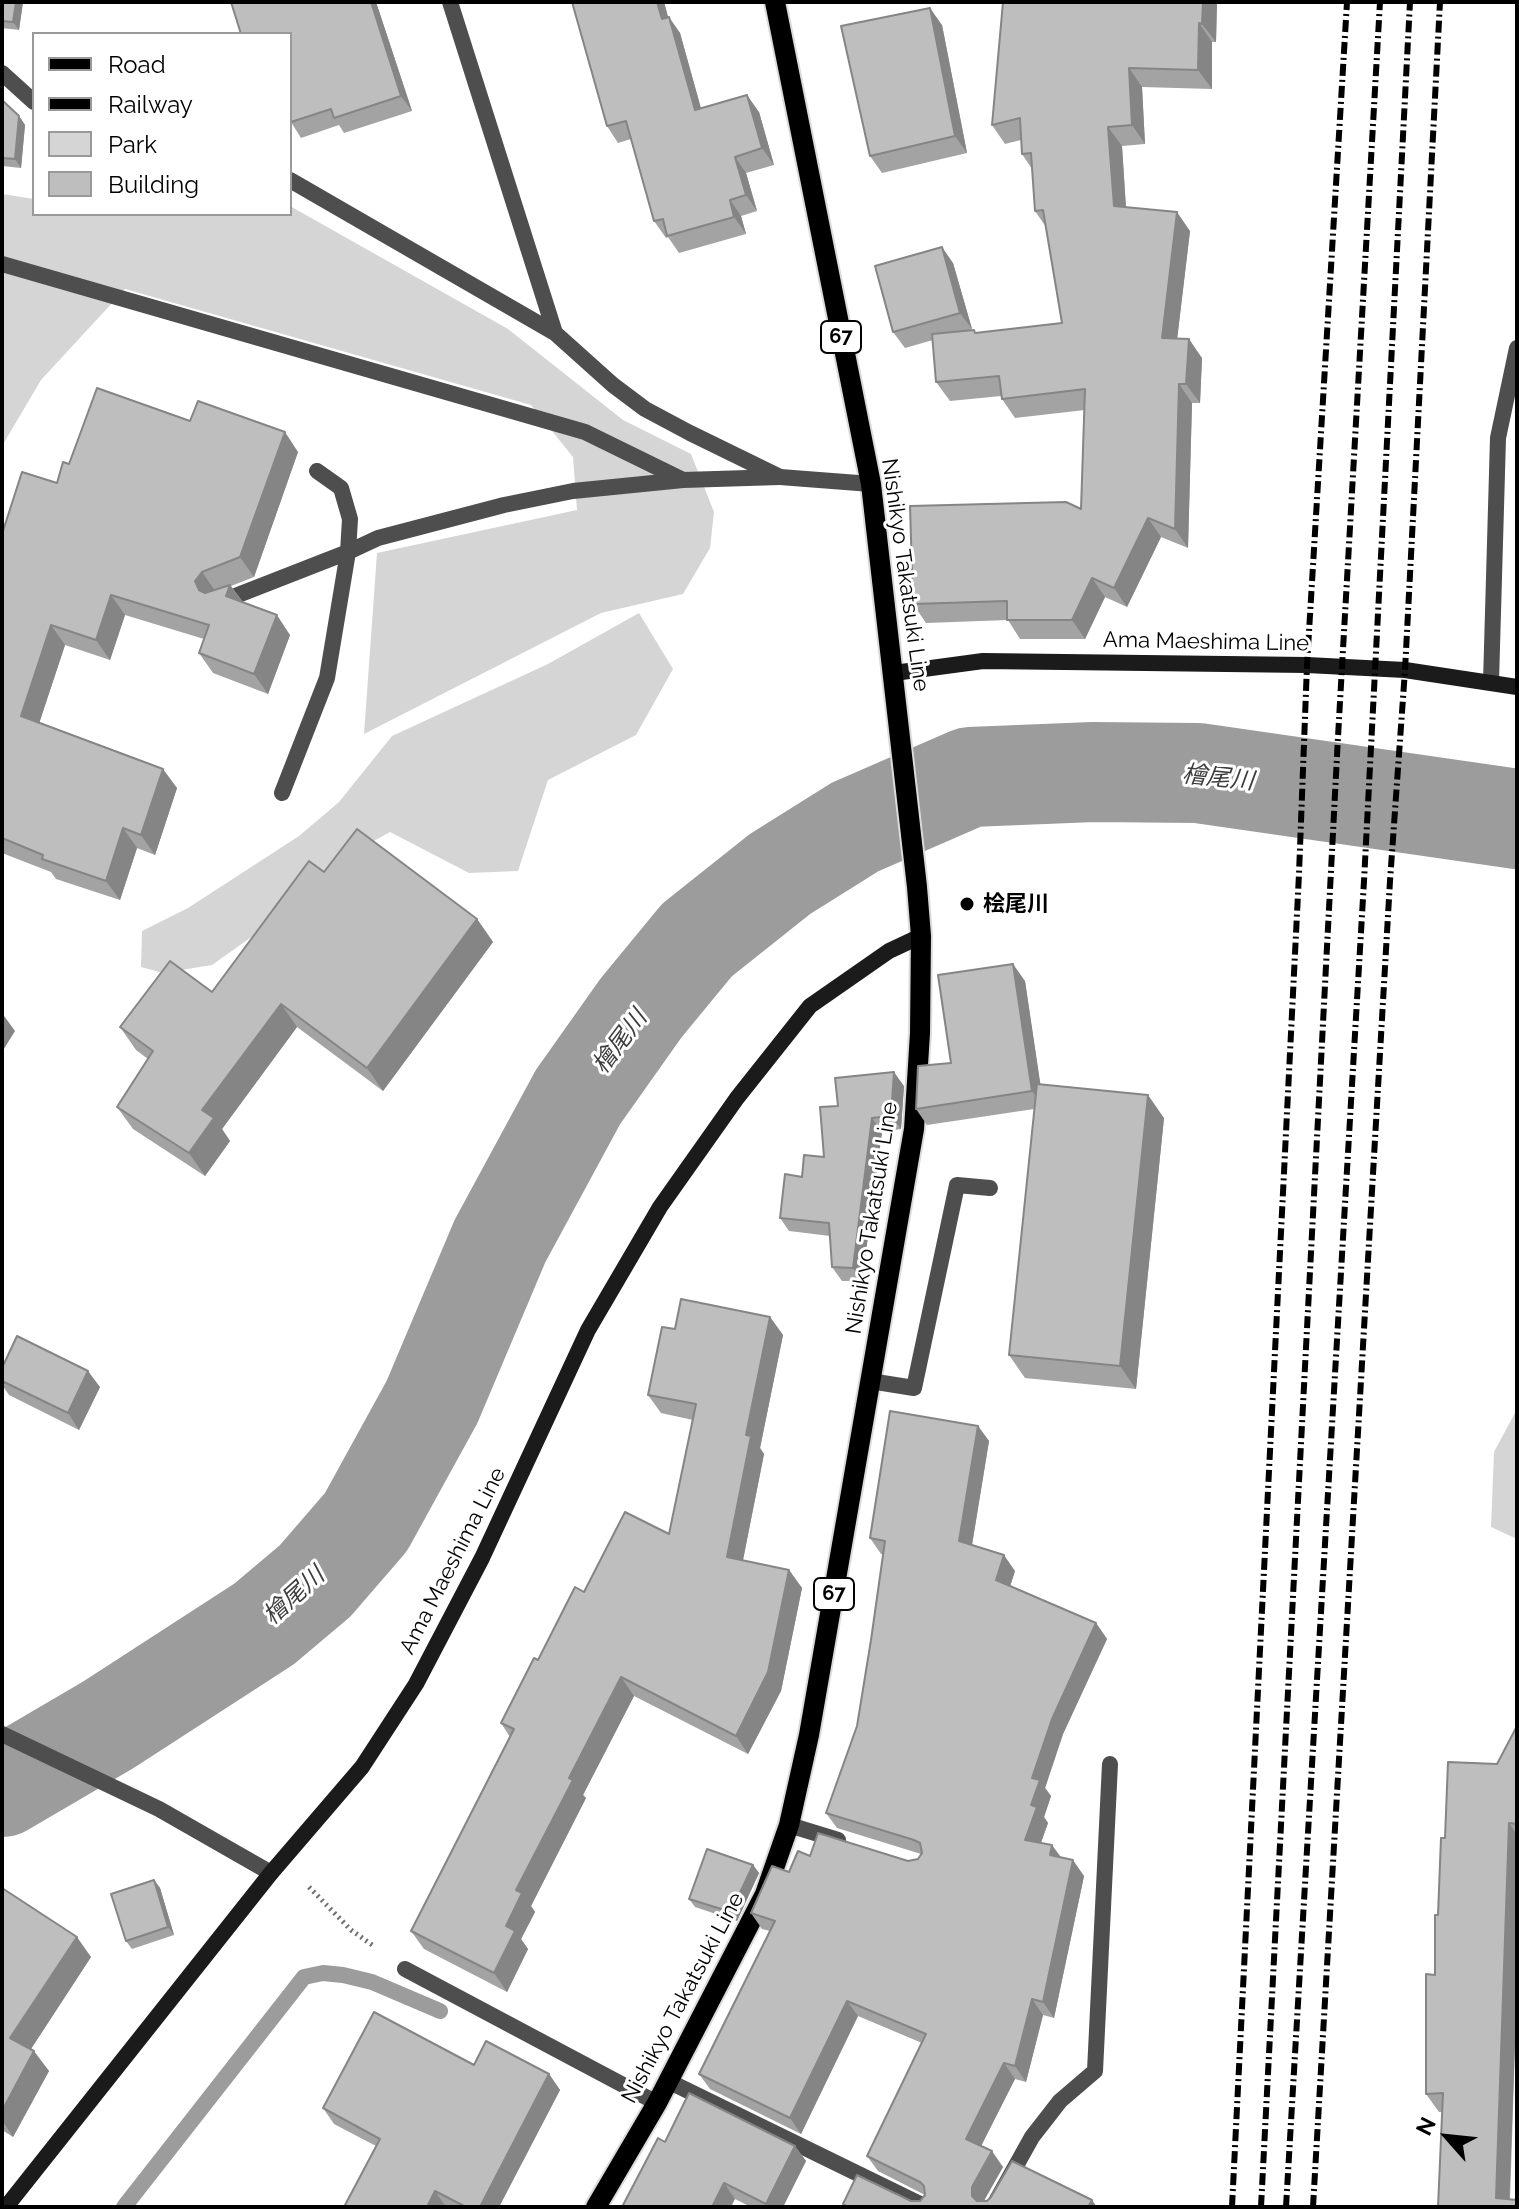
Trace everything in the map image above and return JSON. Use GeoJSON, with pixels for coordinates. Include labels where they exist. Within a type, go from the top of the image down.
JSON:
{"type":"FeatureCollection","features":[{"type":"Feature","properties":{"kind":"main road","name":"Nishikyo Takatsuki Line"},"geometry":{"type":"LineString","coordinates":[[596,2207],[657,2103],[765,1894],[789,1825],[809,1735],[914,1129],[920,1033],[921,936],[899,713],[871,484],[775,2]]}},
{"type":"Feature","properties":{"kind":"main road","name":"Ama Maeshima Line"},"geometry":{"type":"LineString","coordinates":[[894,673],[983,661],[1307,665],[1405,670],[1517,687]]}},
{"type":"Feature","properties":{"kind":"main road","name":"Ama Maeshima Line"},"geometry":{"type":"LineString","coordinates":[[6,2207],[271,1873],[362,1767],[416,1684],[482,1558],[588,1330],[660,1207],[737,1098],[810,1006],[889,951],[921,936]]}},
{"type":"Feature","properties":{"kind":"street"},"geometry":{"type":"LineString","coordinates":[[450,2],[555,333]]}},
{"type":"Feature","properties":{"kind":"street"},"geometry":{"type":"LineString","coordinates":[[2,73],[32,100]]}},
{"type":"Feature","properties":{"kind":"street"},"geometry":{"type":"LineString","coordinates":[[292,181],[555,333],[645,409],[780,477]]}},
{"type":"Feature","properties":{"kind":"street"},"geometry":{"type":"LineString","coordinates":[[2,264],[585,432],[683,480]]}},
{"type":"Feature","properties":{"kind":"street"},"geometry":{"type":"LineString","coordinates":[[1491,682],[1498,438],[1517,348]]}},
{"type":"Feature","properties":{"kind":"street"},"geometry":{"type":"LineString","coordinates":[[282,793],[327,678],[348,552],[350,519],[341,488],[317,471]]}},
{"type":"Feature","properties":{"kind":"street"},"geometry":{"type":"LineString","coordinates":[[220,602],[378,538],[504,505],[573,491],[683,480],[780,477],[871,484]]}},
{"type":"Feature","properties":{"kind":"street"},"geometry":{"type":"LineString","coordinates":[[870,1381],[914,1388],[957,1185],[990,1188]]}},
{"type":"Feature","properties":{"kind":"street"},"geometry":{"type":"LineString","coordinates":[[2,1734],[159,1809],[271,1873]]}},
{"type":"Feature","properties":{"kind":"street"},"geometry":{"type":"LineString","coordinates":[[993,2207],[1032,2137],[1060,2101],[1095,2071],[1110,1764]]}},
{"type":"Feature","properties":{"kind":"street"},"geometry":{"type":"LineString","coordinates":[[789,1825],[849,1843]]}},
{"type":"Feature","properties":{"kind":"street"},"geometry":{"type":"LineString","coordinates":[[405,1969],[657,2103]]}},
{"type":"Feature","properties":{"kind":"street"},"geometry":{"type":"LineString","coordinates":[[668,2081],[926,2207]]}},
{"type":"Feature","properties":{"kind":"path"},"geometry":{"type":"LineString","coordinates":[[282,1860],[351,1930],[405,1969]]}},
{"type":"Feature","properties":{"kind":"green space"},"geometry":{"type":"Polygon","coordinates":[[[2,194],[32,199],[32,216],[292,216],[292,207],[508,329],[623,420],[691,454],[714,512],[710,548],[683,594],[601,613],[364,734],[377,553],[577,510],[573,457],[531,405],[125,289],[41,380],[2,446],[2,194]]]}},
{"type":"Feature","properties":{"kind":"green space"},"geometry":{"type":"Polygon","coordinates":[[[639,613],[673,669],[636,735],[548,780],[518,871],[469,873],[390,832],[341,859],[288,911],[212,965],[163,973],[141,967],[142,931],[188,908],[299,836],[339,802],[392,736],[548,664],[639,613]]]}},
{"type":"Feature","properties":{"kind":"green space"},"geometry":{"type":"Polygon","coordinates":[[[1517,1409],[1517,1539],[1491,1527],[1494,1452],[1517,1409]]]}},
{"type":"Feature","properties":{"kind":"building"},"geometry":{"type":"Polygon","coordinates":[[[2,2],[16,2],[13,22],[2,21],[2,2]]]}},
{"type":"Feature","properties":{"kind":"building"},"geometry":{"type":"Polygon","coordinates":[[[231,2],[371,2],[401,96],[334,118],[331,109],[292,122],[292,32],[240,32],[231,2]]]}},
{"type":"Feature","properties":{"kind":"building"},"geometry":{"type":"Polygon","coordinates":[[[572,2],[657,2],[662,19],[669,17],[695,110],[747,95],[762,148],[735,157],[746,195],[730,200],[734,217],[667,236],[663,219],[654,221],[626,121],[607,126],[572,2]]]}},
{"type":"Feature","properties":{"kind":"building"},"geometry":{"type":"Polygon","coordinates":[[[1003,2],[1203,2],[1202,24],[1199,23],[1198,70],[1129,68],[1132,125],[1108,127],[1114,206],[1177,212],[1162,338],[1189,339],[1186,384],[1179,384],[1175,529],[1148,518],[1114,588],[1092,578],[1072,620],[1007,620],[1007,601],[913,604],[910,506],[1066,502],[1081,509],[1085,389],[1002,399],[999,376],[936,382],[932,334],[974,330],[975,333],[1062,323],[1043,210],[1035,211],[1031,153],[1022,154],[1020,118],[992,125],[1003,2]]]}},
{"type":"Feature","properties":{"kind":"building"},"geometry":{"type":"Polygon","coordinates":[[[930,8],[955,136],[870,156],[841,26],[930,8]]]}},
{"type":"Feature","properties":{"kind":"building"},"geometry":{"type":"Polygon","coordinates":[[[2,100],[19,116],[15,159],[2,158],[2,100]]]}},
{"type":"Feature","properties":{"kind":"building"},"geometry":{"type":"Polygon","coordinates":[[[942,247],[960,313],[893,332],[875,266],[942,247]]]}},
{"type":"Feature","properties":{"kind":"building"},"geometry":{"type":"Polygon","coordinates":[[[97,388],[190,421],[198,401],[285,432],[240,557],[202,572],[195,581],[199,590],[205,593],[230,585],[226,596],[277,615],[254,674],[199,653],[209,625],[111,595],[96,640],[51,625],[21,716],[163,769],[141,835],[123,828],[106,881],[42,859],[43,855],[2,838],[2,534],[22,472],[57,483],[63,462],[69,464],[97,388]]]}},
{"type":"Feature","properties":{"kind":"building"},"geometry":{"type":"Polygon","coordinates":[[[357,829],[477,919],[367,1068],[281,1004],[202,1110],[214,1118],[189,1153],[117,1107],[153,1051],[120,1027],[170,961],[212,992],[309,861],[324,872],[357,829]]]}},
{"type":"Feature","properties":{"kind":"building"},"geometry":{"type":"Polygon","coordinates":[[[1013,964],[1032,1091],[916,1109],[918,1066],[951,1063],[938,975],[1013,964]]]}},
{"type":"Feature","properties":{"kind":"building"},"geometry":{"type":"Polygon","coordinates":[[[894,1072],[891,1116],[872,1118],[853,1268],[832,1267],[829,1223],[780,1218],[785,1174],[802,1177],[804,1155],[824,1157],[820,1107],[838,1106],[835,1078],[894,1072]]]}},
{"type":"Feature","properties":{"kind":"building"},"geometry":{"type":"Polygon","coordinates":[[[1037,1084],[1148,1095],[1120,1366],[1009,1355],[1037,1084]]]}},
{"type":"Feature","properties":{"kind":"building"},"geometry":{"type":"Polygon","coordinates":[[[681,1299],[770,1317],[746,1435],[751,1436],[727,1557],[789,1570],[768,1672],[736,1736],[621,1677],[569,1778],[573,1780],[516,1890],[522,1893],[506,1926],[515,1931],[494,1973],[411,1931],[514,1729],[501,1723],[575,1587],[584,1592],[625,1512],[669,1534],[696,1404],[648,1395],[662,1327],[675,1329],[681,1299]]]}},
{"type":"Feature","properties":{"kind":"building"},"geometry":{"type":"Polygon","coordinates":[[[17,1336],[88,1371],[68,1413],[2,1381],[2,1368],[17,1336]]]}},
{"type":"Feature","properties":{"kind":"building"},"geometry":{"type":"Polygon","coordinates":[[[890,1411],[978,1426],[959,1541],[1004,1555],[996,1580],[1096,1623],[1052,1719],[1032,1778],[1040,1780],[1031,1805],[1037,1807],[1025,1840],[1052,1845],[1050,1855],[1073,1860],[1043,2002],[1032,1999],[1015,2066],[1004,2063],[966,2139],[992,2151],[972,2187],[972,2196],[977,2201],[987,2201],[991,2197],[1012,2161],[1092,2200],[1088,2207],[848,2207],[843,2204],[857,2175],[911,2201],[920,2201],[925,2195],[920,2182],[867,2156],[926,2034],[847,2001],[790,2118],[699,2074],[775,1921],[751,1913],[772,1866],[789,1872],[798,1851],[810,1856],[818,1833],[908,1861],[918,1859],[922,1853],[920,1843],[914,1840],[826,1813],[857,1726],[871,1640],[885,1541],[870,1538],[890,1411]]]}},
{"type":"Feature","properties":{"kind":"building"},"geometry":{"type":"Polygon","coordinates":[[[1517,1726],[1517,1824],[1509,1823],[1496,2198],[1517,2200],[1517,2207],[1438,2207],[1443,2093],[1426,2094],[1426,1974],[1435,1975],[1435,1915],[1438,1915],[1441,1838],[1445,1838],[1448,1762],[1497,1764],[1517,1726]]]}},
{"type":"Feature","properties":{"kind":"building"},"geometry":{"type":"Polygon","coordinates":[[[707,1849],[753,1865],[731,1912],[689,1899],[707,1849]]]}},
{"type":"Feature","properties":{"kind":"building"},"geometry":{"type":"Polygon","coordinates":[[[154,1880],[168,1927],[126,1941],[111,1894],[154,1880]]]}},
{"type":"Feature","properties":{"kind":"building"},"geometry":{"type":"Polygon","coordinates":[[[2,1888],[77,1937],[10,2038],[34,2051],[2,2111],[2,1888]]]}},
{"type":"Feature","properties":{"kind":"building"},"geometry":{"type":"Polygon","coordinates":[[[374,2012],[474,2065],[486,2041],[549,2074],[480,2207],[466,2207],[435,2191],[427,2207],[344,2207],[380,2139],[323,2108],[374,2012]]]}},
{"type":"Feature","properties":{"kind":"building"},"geometry":{"type":"Polygon","coordinates":[[[689,2093],[795,2146],[766,2204],[724,2183],[712,2207],[622,2207],[658,2138],[665,2142],[689,2093]]]}},
{"type":"Feature","properties":{"kind":"waterway","name":"檜尾川"},"geometry":{"type":"LineString","coordinates":[[2,1787],[108,1725],[264,1624],[315,1581],[366,1522],[432,1402],[500,1241],[578,1097],[641,1008],[697,940],[780,874],[855,827],[970,777],[1093,772],[1198,773],[1517,819]]}},
{"type":"Feature","properties":{"kind":"waterway"},"geometry":{"type":"LineString","coordinates":[[124,2207],[304,1977],[323,1973],[372,1982],[440,2011]]}},
{"type":"Feature","properties":{"kind":"railway"},"geometry":{"type":"LineString","coordinates":[[1232,2207],[1307,665],[1347,2]]}},
{"type":"Feature","properties":{"kind":"railway"},"geometry":{"type":"LineString","coordinates":[[1261,2207],[1380,2]]}},
{"type":"Feature","properties":{"kind":"railway"},"geometry":{"type":"LineString","coordinates":[[1286,2207],[1364,881],[1410,2]]}},
{"type":"Feature","properties":{"kind":"railway"},"geometry":{"type":"LineString","coordinates":[[1313,2207],[1405,670],[1440,2]]}},
{"type":"Feature","properties":{"kind":"place","name":"桧尾川"},"geometry":{"type":"Point","coordinates":[967,904]}}]}
